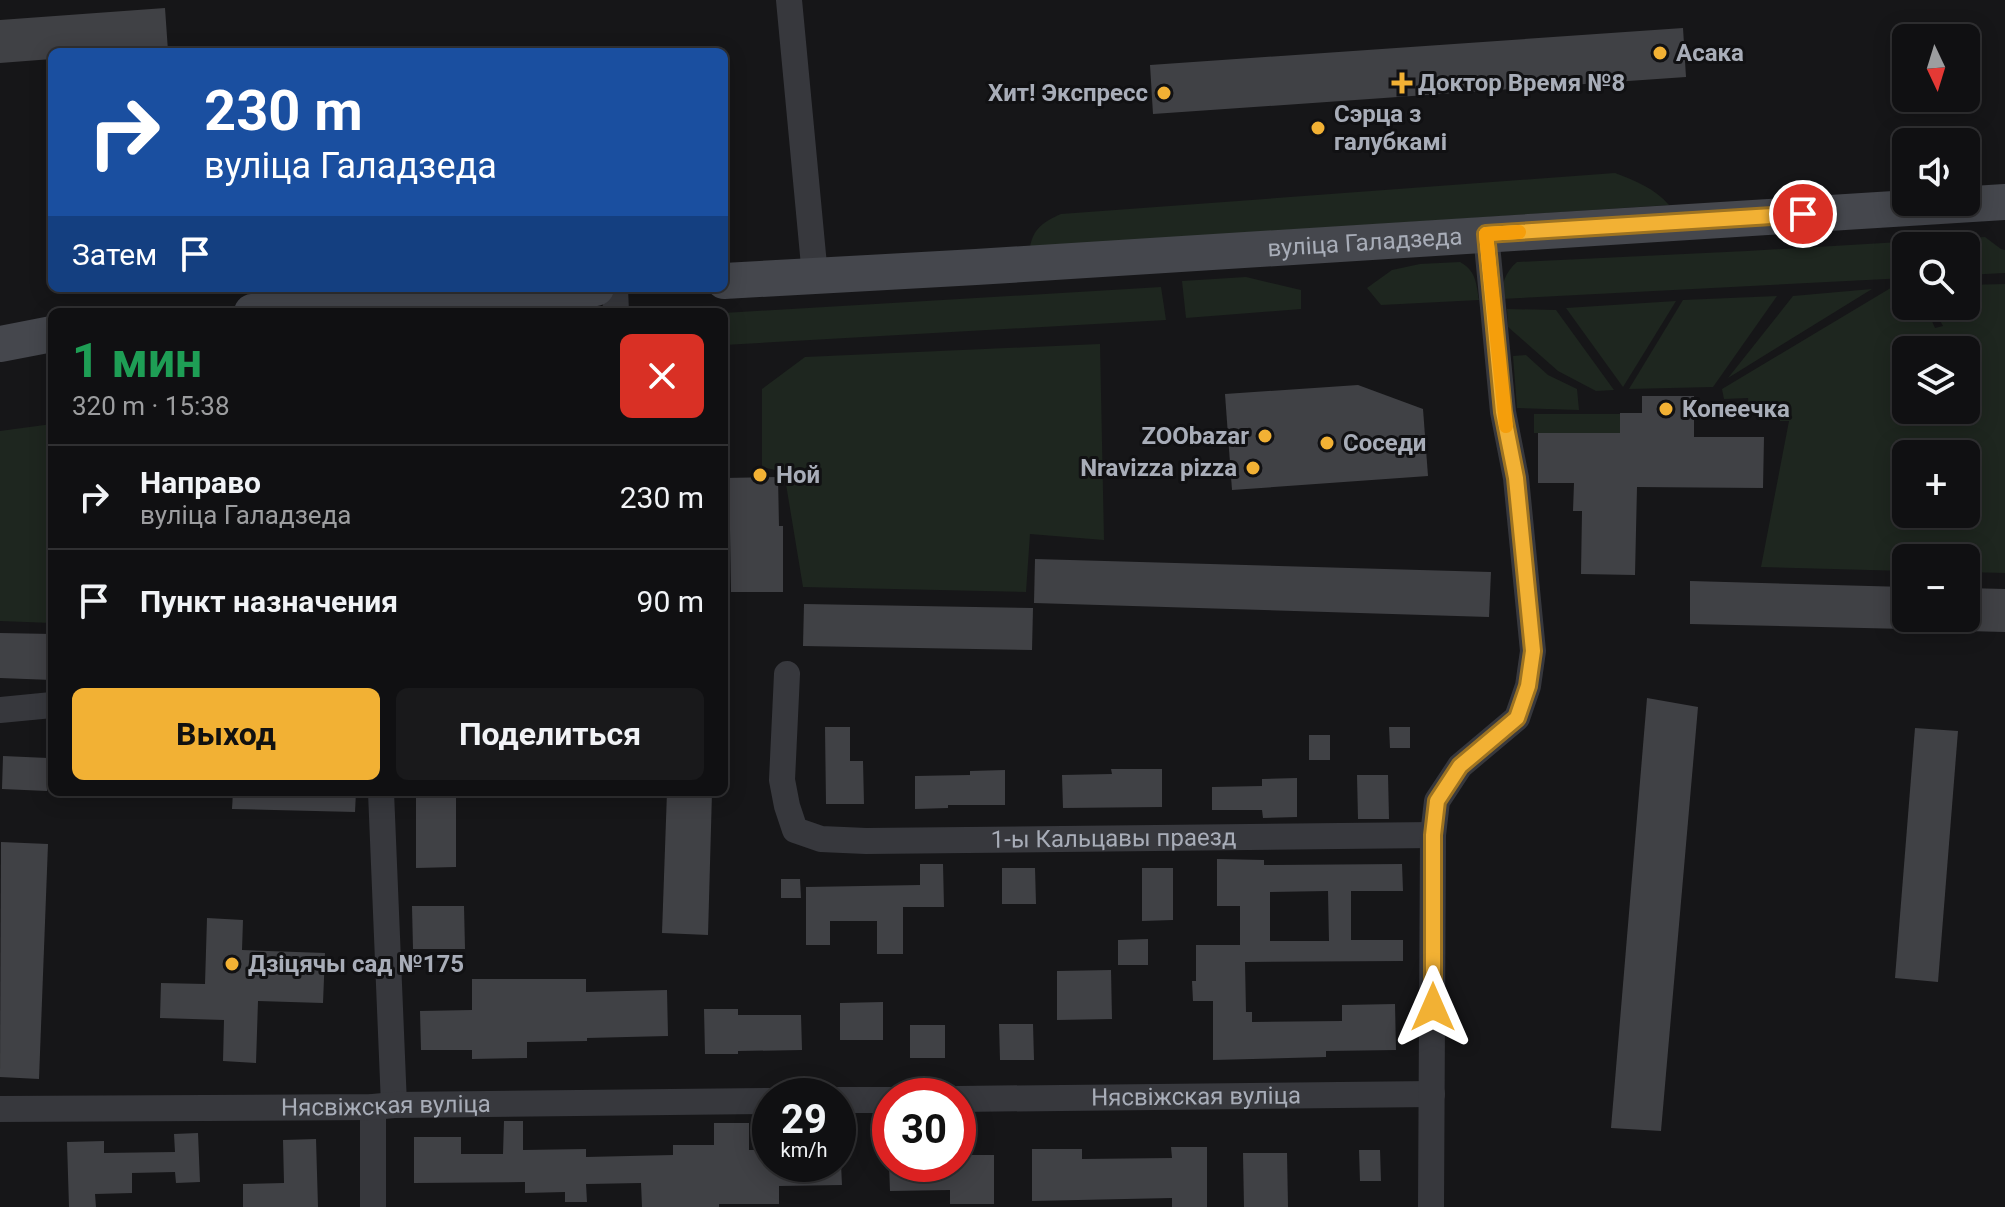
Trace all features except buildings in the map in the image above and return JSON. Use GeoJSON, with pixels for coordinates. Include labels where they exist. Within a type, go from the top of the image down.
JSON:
{"type":"FeatureCollection","features":[{"type":"Feature","properties":{"kind":"main road","name":"вуліца Галадзеда"},"geometry":{"type":"LineString","coordinates":[[728,281],[2005,202]]}},
{"type":"Feature","properties":{"kind":"main road"},"geometry":{"type":"LineString","coordinates":[[309,308],[539,292]]}},
{"type":"Feature","properties":{"kind":"main road"},"geometry":{"type":"LineString","coordinates":[[0,344],[48,335]]}},
{"type":"Feature","properties":{"kind":"street"},"geometry":{"type":"LineString","coordinates":[[789,0],[815,276]]}},
{"type":"Feature","properties":{"kind":"street"},"geometry":{"type":"LineString","coordinates":[[1431,1207],[1433,835],[1437,801],[1460,766],[1517,718],[1528,686],[1533,651],[1516,478],[1503,412],[1486,234]]}},
{"type":"Feature","properties":{"kind":"street","name":"1-ы Кальцавы праезд"},"geometry":{"type":"LineString","coordinates":[[787,674],[782,780],[787,806],[795,830],[821,839],[1433,835]]}},
{"type":"Feature","properties":{"kind":"street"},"geometry":{"type":"LineString","coordinates":[[0,710],[48,705]]}},
{"type":"Feature","properties":{"kind":"street"},"geometry":{"type":"LineString","coordinates":[[373,1207],[384,1106],[381,796]]}},
{"type":"Feature","properties":{"kind":"street","name":"Нясвіжская вуліца"},"geometry":{"type":"LineString","coordinates":[[976,1099],[1432,1094]]}},
{"type":"Feature","properties":{"kind":"street","name":"Нясвіжская вуліца"},"geometry":{"type":"LineString","coordinates":[[0,1109],[752,1101]]}},
{"type":"Feature","properties":{"kind":"shaded area"},"geometry":{"type":"Polygon","coordinates":[[[1615,173],[1651,190],[1669,205],[1030,247],[1041,226],[1061,214],[1615,173]]]}},
{"type":"Feature","properties":{"kind":"shaded area"},"geometry":{"type":"Polygon","coordinates":[[[1980,237],[1985,237],[2005,250],[2005,273],[1980,274],[1980,237]]]}},
{"type":"Feature","properties":{"kind":"shaded area"},"geometry":{"type":"Polygon","coordinates":[[[1892,242],[1892,279],[1500,299],[1505,279],[1517,262],[1892,242]]]}},
{"type":"Feature","properties":{"kind":"shaded area"},"geometry":{"type":"Polygon","coordinates":[[[1460,262],[1472,273],[1479,300],[1381,305],[1367,288],[1392,270],[1420,264],[1460,262]]]}},
{"type":"Feature","properties":{"kind":"shaded area"},"geometry":{"type":"Polygon","coordinates":[[[1246,277],[1301,290],[1301,309],[1186,318],[1182,281],[1246,277]]]}},
{"type":"Feature","properties":{"kind":"shaded area"},"geometry":{"type":"Polygon","coordinates":[[[2005,284],[2005,573],[1980,572],[1980,544],[1892,544],[1892,571],[1761,567],[1789,421],[1780,421],[1778,411],[1749,412],[1748,398],[1724,399],[1722,389],[1892,287],[1892,320],[1931,320],[1935,328],[1943,326],[1940,320],[1980,320],[1980,285],[2005,284]]]}},
{"type":"Feature","properties":{"kind":"shaded area"},"geometry":{"type":"Polygon","coordinates":[[[1161,287],[1166,320],[728,345],[728,313],[1161,287]]]}},
{"type":"Feature","properties":{"kind":"shaded area"},"geometry":{"type":"Polygon","coordinates":[[[1872,289],[1728,378],[1793,296],[1872,289]]]}},
{"type":"Feature","properties":{"kind":"shaded area"},"geometry":{"type":"Polygon","coordinates":[[[1777,296],[1713,387],[1629,389],[1683,300],[1777,296]]]}},
{"type":"Feature","properties":{"kind":"shaded area"},"geometry":{"type":"Polygon","coordinates":[[[1676,301],[1623,387],[1566,308],[1676,301]]]}},
{"type":"Feature","properties":{"kind":"shaded area"},"geometry":{"type":"Polygon","coordinates":[[[1507,309],[1556,310],[1614,390],[1596,391],[1558,371],[1508,327],[1507,309]]]}},
{"type":"Feature","properties":{"kind":"shaded area"},"geometry":{"type":"Polygon","coordinates":[[[1100,344],[1104,540],[1030,534],[1026,592],[803,587],[784,472],[762,467],[762,389],[805,357],[1100,344]]]}},
{"type":"Feature","properties":{"kind":"shaded area"},"geometry":{"type":"Polygon","coordinates":[[[1526,355],[1548,375],[1577,389],[1579,410],[1517,408],[1513,356],[1526,355]]]}},
{"type":"Feature","properties":{"kind":"shaded area"},"geometry":{"type":"Polygon","coordinates":[[[1534,414],[1622,414],[1622,433],[1534,433],[1534,414]]]}},
{"type":"Feature","properties":{"kind":"shaded area"},"geometry":{"type":"Polygon","coordinates":[[[48,425],[48,623],[0,621],[0,431],[48,425]]]}},
{"type":"Feature","properties":{"kind":"slow traffic"},"geometry":{"type":"LineString","coordinates":[[1506,426],[1486,234],[1519,232]]}},
{"type":"Feature","properties":{"kind":"place","name":"Асака"},"geometry":{"type":"Point","coordinates":[1660,53]}},
{"type":"Feature","properties":{"kind":"place","name":"Доктор Время №8"},"geometry":{"type":"Point","coordinates":[1402,83]}},
{"type":"Feature","properties":{"kind":"place","name":"Хит! Экспресс"},"geometry":{"type":"Point","coordinates":[1164,93]}},
{"type":"Feature","properties":{"kind":"place","name":"Сэрца з галубкамі"},"geometry":{"type":"Point","coordinates":[1318,128]}},
{"type":"Feature","properties":{"kind":"place","name":"Копеечка"},"geometry":{"type":"Point","coordinates":[1666,409]}},
{"type":"Feature","properties":{"kind":"place","name":"ZOObazar"},"geometry":{"type":"Point","coordinates":[1265,436]}},
{"type":"Feature","properties":{"kind":"place","name":"Соседи"},"geometry":{"type":"Point","coordinates":[1327,443]}},
{"type":"Feature","properties":{"kind":"place","name":"Nravizza pizza"},"geometry":{"type":"Point","coordinates":[1253,468]}},
{"type":"Feature","properties":{"kind":"place","name":"Ной"},"geometry":{"type":"Point","coordinates":[760,475]}},
{"type":"Feature","properties":{"kind":"place","name":"Дзіцячы сад №175"},"geometry":{"type":"Point","coordinates":[232,964]}},
{"type":"Feature","properties":{"kind":"route"},"geometry":{"type":"LineString","coordinates":[[1433,1007],[1433,835],[1437,801],[1460,766],[1517,718],[1528,686],[1533,651],[1516,478],[1503,412],[1486,234],[1803,214]]}}]}
